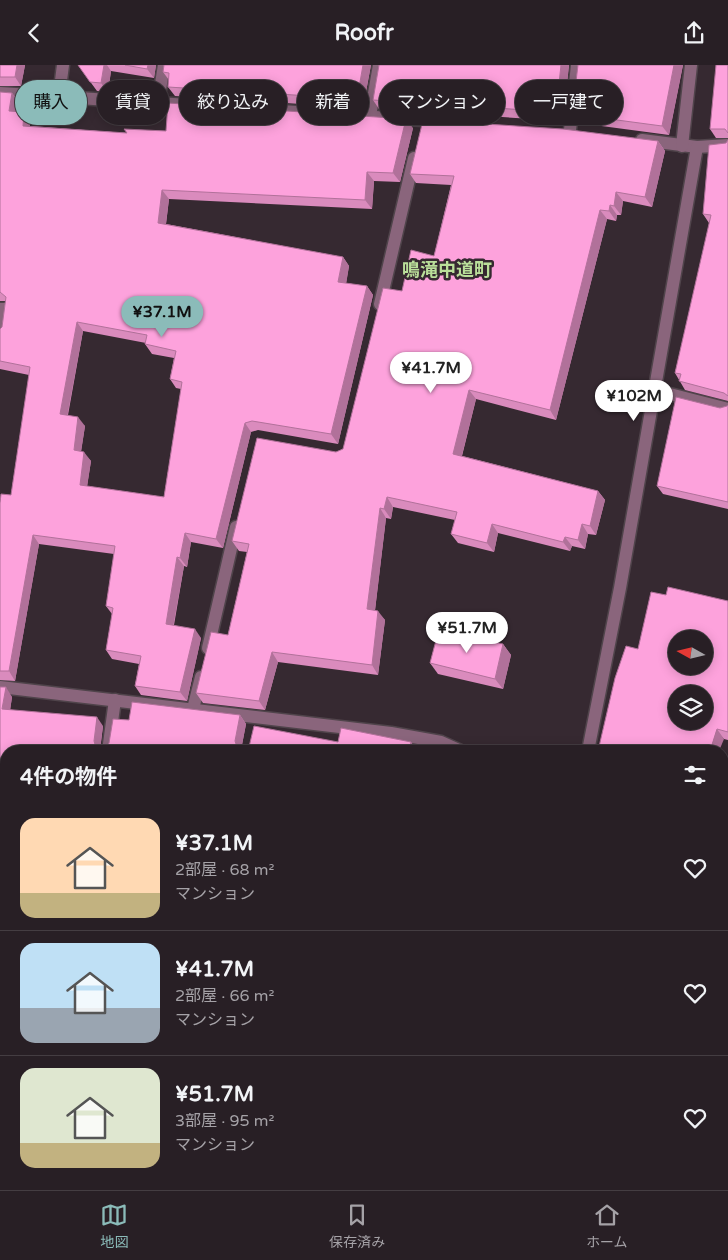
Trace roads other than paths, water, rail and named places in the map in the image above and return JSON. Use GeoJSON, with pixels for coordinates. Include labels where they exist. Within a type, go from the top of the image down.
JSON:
{"type":"FeatureCollection","features":[{"type":"Feature","properties":{"kind":"street"},"geometry":{"type":"LineString","coordinates":[[61,80],[63,65]]}},
{"type":"Feature","properties":{"kind":"street"},"geometry":{"type":"LineString","coordinates":[[162,80],[164,65]]}},
{"type":"Feature","properties":{"kind":"street"},"geometry":{"type":"LineString","coordinates":[[370,116],[379,65]]}},
{"type":"Feature","properties":{"kind":"street"},"geometry":{"type":"LineString","coordinates":[[570,130],[577,65]]}},
{"type":"Feature","properties":{"kind":"street"},"geometry":{"type":"LineString","coordinates":[[682,146],[691,65]]}},
{"type":"Feature","properties":{"kind":"street"},"geometry":{"type":"LineString","coordinates":[[0,93],[15,94]]}},
{"type":"Feature","properties":{"kind":"street"},"geometry":{"type":"LineString","coordinates":[[169,103],[379,118]]}},
{"type":"Feature","properties":{"kind":"street"},"geometry":{"type":"LineString","coordinates":[[626,138],[682,146],[728,145]]}},
{"type":"Feature","properties":{"kind":"street"},"geometry":{"type":"LineString","coordinates":[[589,745],[620,588],[697,147]]}},
{"type":"Feature","properties":{"kind":"street"},"geometry":{"type":"LineString","coordinates":[[376,320],[417,149]]}},
{"type":"Feature","properties":{"kind":"street"},"geometry":{"type":"LineString","coordinates":[[0,309],[5,309],[0,335]]}},
{"type":"Feature","properties":{"kind":"street"},"geometry":{"type":"LineString","coordinates":[[654,390],[728,409]]}},
{"type":"Feature","properties":{"kind":"street"},"geometry":{"type":"LineString","coordinates":[[194,709],[239,516]]}},
{"type":"Feature","properties":{"kind":"street"},"geometry":{"type":"LineString","coordinates":[[0,687],[391,733],[433,745]]}},
{"type":"Feature","properties":{"kind":"street"},"geometry":{"type":"LineString","coordinates":[[109,745],[115,700]]}},
{"type":"Feature","properties":{"kind":"street"},"geometry":{"type":"LineString","coordinates":[[253,734],[256,717]]}},
{"type":"Feature","properties":{"kind":"district","name":"鳴滝中道町"},"geometry":{"type":"Point","coordinates":[447,270]}}]}
